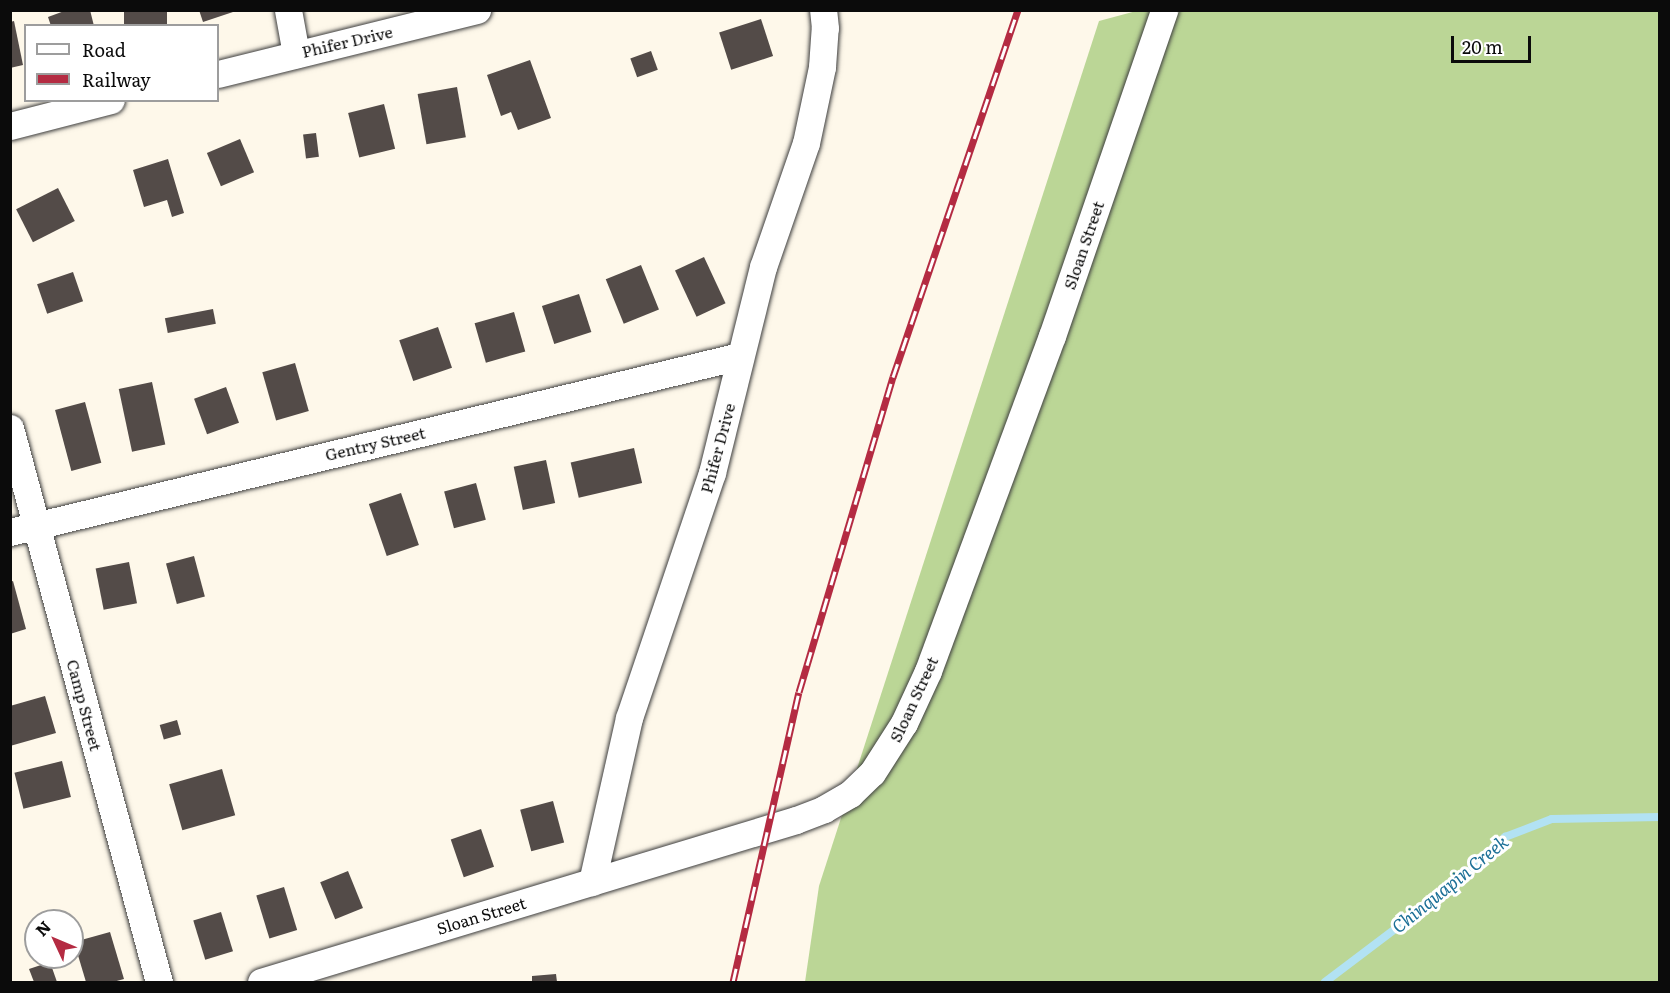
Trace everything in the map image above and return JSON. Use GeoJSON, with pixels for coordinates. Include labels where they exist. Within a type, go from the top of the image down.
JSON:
{"type":"FeatureCollection","features":[{"type":"Feature","properties":{"kind":"street"},"geometry":{"type":"LineString","coordinates":[[288,10],[296,54]]}},
{"type":"Feature","properties":{"kind":"street","name":"Phifer Drive"},"geometry":{"type":"LineString","coordinates":[[219,74],[477,10]]}},
{"type":"Feature","properties":{"kind":"street","name":"Phifer Drive"},"geometry":{"type":"LineString","coordinates":[[592,882],[629,718],[712,473],[763,267],[806,143],[816,105],[822,67],[825,28],[823,10]]}},
{"type":"Feature","properties":{"kind":"street","name":"Sloan Street"},"geometry":{"type":"LineString","coordinates":[[264,982],[824,809],[850,794],[872,773],[890,748],[928,670],[1052,336],[1164,10]]}},
{"type":"Feature","properties":{"kind":"street"},"geometry":{"type":"LineString","coordinates":[[10,126],[103,102]]}},
{"type":"Feature","properties":{"kind":"street","name":"Gentry Street"},"geometry":{"type":"LineString","coordinates":[[10,532],[740,356]]}},
{"type":"Feature","properties":{"kind":"street","name":"Camp Street"},"geometry":{"type":"LineString","coordinates":[[10,428],[159,982]]}},
{"type":"Feature","properties":{"kind":"green space"},"geometry":{"type":"Polygon","coordinates":[[[1140,10],[1659,11],[1659,982],[805,982],[819,886],[1099,21],[1140,10]]]}},
{"type":"Feature","properties":{"kind":"building"},"geometry":{"type":"Polygon","coordinates":[[[67,10],[90,10],[94,24],[50,24],[48,17],[67,10]]]}},
{"type":"Feature","properties":{"kind":"building"},"geometry":{"type":"Polygon","coordinates":[[[124,10],[167,10],[167,24],[124,24],[124,10]]]}},
{"type":"Feature","properties":{"kind":"building"},"geometry":{"type":"Polygon","coordinates":[[[199,10],[236,10],[236,11],[203,22],[199,10]]]}},
{"type":"Feature","properties":{"kind":"building"},"geometry":{"type":"Polygon","coordinates":[[[761,19],[773,56],[731,70],[719,33],[761,19]]]}},
{"type":"Feature","properties":{"kind":"building"},"geometry":{"type":"Polygon","coordinates":[[[14,21],[23,65],[10,68],[10,22],[14,21]]]}},
{"type":"Feature","properties":{"kind":"building"},"geometry":{"type":"Polygon","coordinates":[[[651,51],[658,70],[637,77],[630,59],[651,51]]]}},
{"type":"Feature","properties":{"kind":"building"},"geometry":{"type":"Polygon","coordinates":[[[530,60],[551,118],[518,130],[511,112],[501,116],[487,75],[530,60]]]}},
{"type":"Feature","properties":{"kind":"building"},"geometry":{"type":"Polygon","coordinates":[[[457,87],[466,137],[426,144],[418,94],[457,87]]]}},
{"type":"Feature","properties":{"kind":"building"},"geometry":{"type":"Polygon","coordinates":[[[384,104],[395,149],[359,158],[348,113],[384,104]]]}},
{"type":"Feature","properties":{"kind":"building"},"geometry":{"type":"Polygon","coordinates":[[[316,133],[319,157],[306,158],[303,135],[316,133]]]}},
{"type":"Feature","properties":{"kind":"building"},"geometry":{"type":"Polygon","coordinates":[[[240,139],[254,172],[221,186],[207,153],[240,139]]]}},
{"type":"Feature","properties":{"kind":"building"},"geometry":{"type":"Polygon","coordinates":[[[168,159],[184,213],[172,217],[167,200],[144,207],[133,170],[168,159]]]}},
{"type":"Feature","properties":{"kind":"building"},"geometry":{"type":"Polygon","coordinates":[[[58,188],[75,221],[33,242],[16,209],[58,188]]]}},
{"type":"Feature","properties":{"kind":"building"},"geometry":{"type":"Polygon","coordinates":[[[704,257],[726,303],[697,317],[675,271],[704,257]]]}},
{"type":"Feature","properties":{"kind":"building"},"geometry":{"type":"Polygon","coordinates":[[[641,265],[659,310],[624,324],[606,279],[641,265]]]}},
{"type":"Feature","properties":{"kind":"building"},"geometry":{"type":"Polygon","coordinates":[[[73,272],[83,301],[47,314],[37,284],[73,272]]]}},
{"type":"Feature","properties":{"kind":"building"},"geometry":{"type":"Polygon","coordinates":[[[579,294],[591,332],[554,344],[542,306],[579,294]]]}},
{"type":"Feature","properties":{"kind":"building"},"geometry":{"type":"Polygon","coordinates":[[[213,309],[216,324],[168,333],[165,318],[213,309]]]}},
{"type":"Feature","properties":{"kind":"building"},"geometry":{"type":"Polygon","coordinates":[[[514,312],[525,351],[486,363],[475,323],[514,312]]]}},
{"type":"Feature","properties":{"kind":"building"},"geometry":{"type":"Polygon","coordinates":[[[438,327],[452,368],[413,381],[399,340],[438,327]]]}},
{"type":"Feature","properties":{"kind":"building"},"geometry":{"type":"Polygon","coordinates":[[[295,363],[309,411],[276,420],[262,372],[295,363]]]}},
{"type":"Feature","properties":{"kind":"building"},"geometry":{"type":"Polygon","coordinates":[[[152,382],[165,445],[132,452],[119,389],[152,382]]]}},
{"type":"Feature","properties":{"kind":"building"},"geometry":{"type":"Polygon","coordinates":[[[226,387],[239,423],[207,434],[194,399],[226,387]]]}},
{"type":"Feature","properties":{"kind":"building"},"geometry":{"type":"Polygon","coordinates":[[[85,402],[101,463],[71,471],[55,410],[85,402]]]}},
{"type":"Feature","properties":{"kind":"building"},"geometry":{"type":"Polygon","coordinates":[[[634,448],[642,483],[579,498],[571,463],[634,448]]]}},
{"type":"Feature","properties":{"kind":"building"},"geometry":{"type":"Polygon","coordinates":[[[546,460],[555,503],[523,510],[514,467],[546,460]]]}},
{"type":"Feature","properties":{"kind":"building"},"geometry":{"type":"Polygon","coordinates":[[[476,483],[486,520],[454,528],[444,492],[476,483]]]}},
{"type":"Feature","properties":{"kind":"building"},"geometry":{"type":"Polygon","coordinates":[[[401,493],[419,545],[387,556],[369,504],[401,493]]]}},
{"type":"Feature","properties":{"kind":"building"},"geometry":{"type":"Polygon","coordinates":[[[194,556],[205,597],[177,604],[166,564],[194,556]]]}},
{"type":"Feature","properties":{"kind":"building"},"geometry":{"type":"Polygon","coordinates":[[[129,562],[137,603],[104,610],[96,568],[129,562]]]}},
{"type":"Feature","properties":{"kind":"building"},"geometry":{"type":"Polygon","coordinates":[[[13,581],[26,629],[10,634],[10,582],[13,581]]]}},
{"type":"Feature","properties":{"kind":"building"},"geometry":{"type":"Polygon","coordinates":[[[45,696],[56,733],[10,746],[10,706],[45,696]]]}},
{"type":"Feature","properties":{"kind":"building"},"geometry":{"type":"Polygon","coordinates":[[[177,720],[181,734],[164,739],[160,725],[177,720]]]}},
{"type":"Feature","properties":{"kind":"building"},"geometry":{"type":"Polygon","coordinates":[[[62,761],[71,797],[23,809],[14,773],[62,761]]]}},
{"type":"Feature","properties":{"kind":"building"},"geometry":{"type":"Polygon","coordinates":[[[222,769],[235,815],[182,830],[169,784],[222,769]]]}},
{"type":"Feature","properties":{"kind":"building"},"geometry":{"type":"Polygon","coordinates":[[[553,801],[564,843],[531,851],[520,810],[553,801]]]}},
{"type":"Feature","properties":{"kind":"building"},"geometry":{"type":"Polygon","coordinates":[[[481,829],[494,867],[464,877],[451,839],[481,829]]]}},
{"type":"Feature","properties":{"kind":"building"},"geometry":{"type":"Polygon","coordinates":[[[348,871],[363,908],[335,919],[320,882],[348,871]]]}},
{"type":"Feature","properties":{"kind":"building"},"geometry":{"type":"Polygon","coordinates":[[[284,887],[297,930],[269,939],[256,895],[284,887]]]}},
{"type":"Feature","properties":{"kind":"building"},"geometry":{"type":"Polygon","coordinates":[[[221,912],[233,951],[205,960],[193,920],[221,912]]]}},
{"type":"Feature","properties":{"kind":"building"},"geometry":{"type":"Polygon","coordinates":[[[110,932],[124,979],[113,982],[86,982],[82,969],[84,969],[84,939],[110,932]]]}},
{"type":"Feature","properties":{"kind":"building"},"geometry":{"type":"Polygon","coordinates":[[[29,969],[52,969],[57,982],[34,982],[29,969]]]}},
{"type":"Feature","properties":{"kind":"building"},"geometry":{"type":"Polygon","coordinates":[[[556,974],[557,982],[532,982],[532,976],[556,974]]]}},
{"type":"Feature","properties":{"kind":"waterway","name":"Chinquapin Creek"},"geometry":{"type":"LineString","coordinates":[[1325,982],[1461,879],[1505,837],[1552,819],[1660,817]]}},
{"type":"Feature","properties":{"kind":"railway"},"geometry":{"type":"LineString","coordinates":[[733,982],[799,692],[893,377],[1018,10]]}}]}
